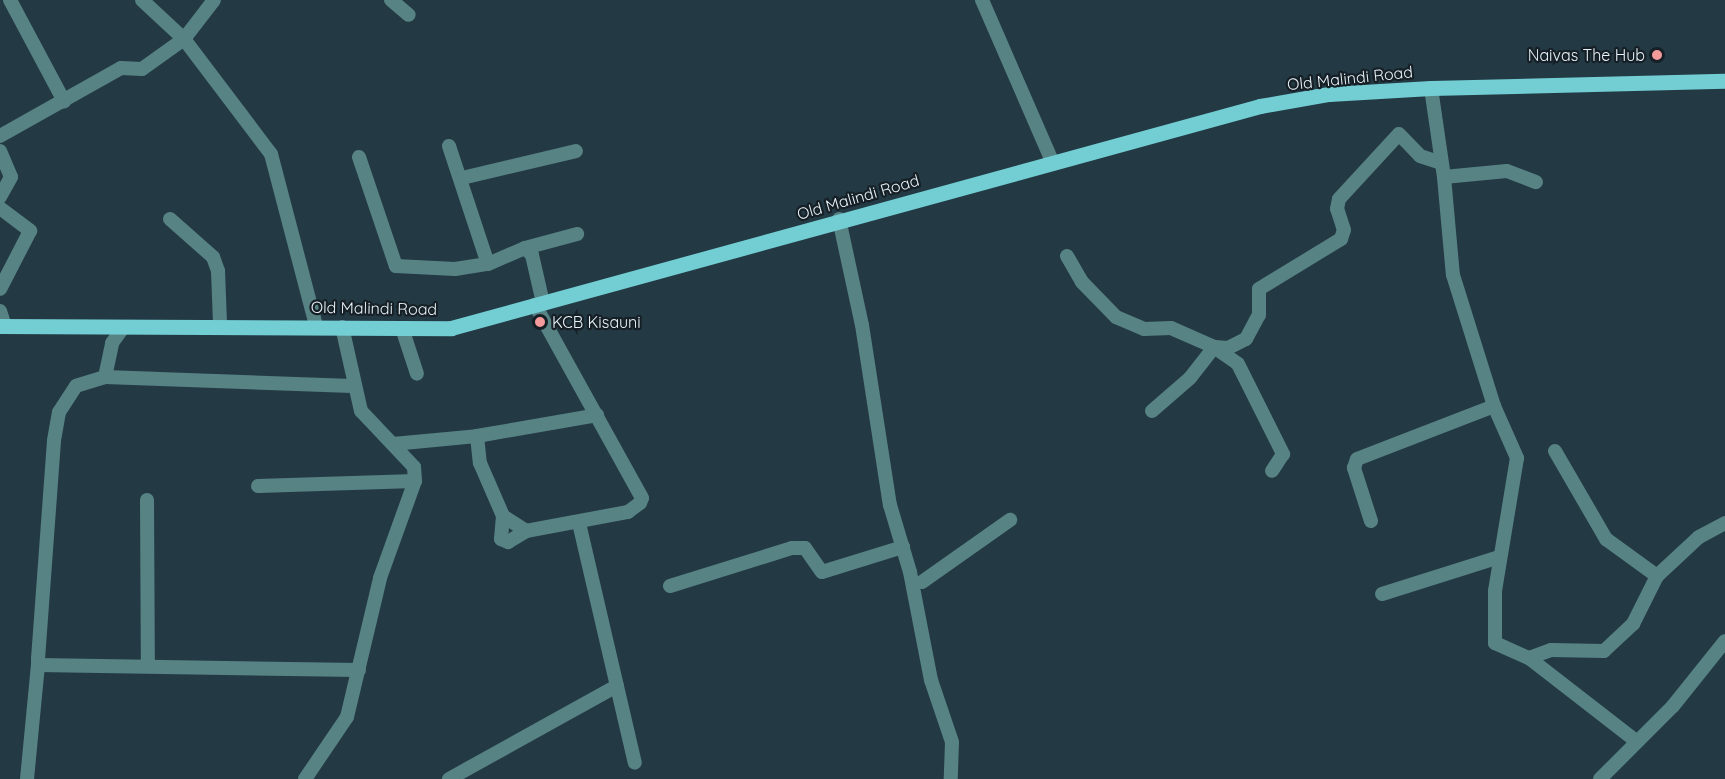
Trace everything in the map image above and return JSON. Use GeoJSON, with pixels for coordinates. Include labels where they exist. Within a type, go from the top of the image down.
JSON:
{"type":"FeatureCollection","features":[{"type":"Feature","properties":{"kind":"main road","name":"Old Malindi Road"},"geometry":{"type":"LineString","coordinates":[[2,321],[123,328],[220,324],[451,328],[692,265],[838,219],[1260,106],[1329,94],[1431,88],[1725,81]]}},
{"type":"Feature","properties":{"kind":"street"},"geometry":{"type":"LineString","coordinates":[[10,0],[64,101]]}},
{"type":"Feature","properties":{"kind":"street"},"geometry":{"type":"LineString","coordinates":[[142,0],[184,39],[271,154],[316,325]]}},
{"type":"Feature","properties":{"kind":"street"},"geometry":{"type":"LineString","coordinates":[[0,136],[121,68],[142,69],[184,39],[214,0]]}},
{"type":"Feature","properties":{"kind":"street"},"geometry":{"type":"LineString","coordinates":[[391,0],[409,15]]}},
{"type":"Feature","properties":{"kind":"street"},"geometry":{"type":"LineString","coordinates":[[982,0],[1052,161]]}},
{"type":"Feature","properties":{"kind":"street"},"geometry":{"type":"LineString","coordinates":[[1431,88],[1444,177],[1453,275],[1494,406],[1516,458],[1499,557],[1495,643],[1529,658],[1636,741]]}},
{"type":"Feature","properties":{"kind":"street"},"geometry":{"type":"LineString","coordinates":[[1152,411],[1190,378],[1214,347],[1244,341],[1258,315],[1259,289],[1341,239],[1344,230],[1337,209],[1339,199],[1399,134],[1420,156],[1441,163]]}},
{"type":"Feature","properties":{"kind":"street"},"geometry":{"type":"LineString","coordinates":[[450,146],[488,264]]}},
{"type":"Feature","properties":{"kind":"street"},"geometry":{"type":"LineString","coordinates":[[0,151],[11,177],[0,197]]}},
{"type":"Feature","properties":{"kind":"street"},"geometry":{"type":"LineString","coordinates":[[462,178],[576,151]]}},
{"type":"Feature","properties":{"kind":"street"},"geometry":{"type":"LineString","coordinates":[[359,157],[396,266],[488,264],[525,248],[577,234]]}},
{"type":"Feature","properties":{"kind":"street"},"geometry":{"type":"LineString","coordinates":[[1444,177],[1507,171],[1536,182]]}},
{"type":"Feature","properties":{"kind":"street"},"geometry":{"type":"LineString","coordinates":[[0,208],[30,231],[0,289]]}},
{"type":"Feature","properties":{"kind":"street"},"geometry":{"type":"LineString","coordinates":[[170,219],[213,257],[218,271],[220,324]]}},
{"type":"Feature","properties":{"kind":"street"},"geometry":{"type":"LineString","coordinates":[[838,219],[862,325],[890,505],[903,547],[931,680],[952,742],[951,779]]}},
{"type":"Feature","properties":{"kind":"street"},"geometry":{"type":"LineString","coordinates":[[477,436],[480,463],[503,516],[501,539],[508,542],[526,531],[579,523],[628,512],[637,508],[642,498],[539,304],[532,255],[525,248]]}},
{"type":"Feature","properties":{"kind":"street"},"geometry":{"type":"LineString","coordinates":[[1067,256],[1082,282],[1116,317],[1144,329],[1171,328],[1214,347],[1245,373],[1273,430],[1283,457],[1272,471]]}},
{"type":"Feature","properties":{"kind":"street"},"geometry":{"type":"LineString","coordinates":[[305,779],[340,732],[359,670],[380,578],[415,481],[414,467],[361,411],[352,386],[342,327]]}},
{"type":"Feature","properties":{"kind":"street"},"geometry":{"type":"LineString","coordinates":[[105,377],[112,343],[123,328]]}},
{"type":"Feature","properties":{"kind":"street"},"geometry":{"type":"LineString","coordinates":[[402,328],[417,374]]}},
{"type":"Feature","properties":{"kind":"street"},"geometry":{"type":"LineString","coordinates":[[27,779],[38,665],[39,604],[56,425],[76,386],[105,377],[352,386]]}},
{"type":"Feature","properties":{"kind":"street"},"geometry":{"type":"LineString","coordinates":[[1371,521],[1354,468],[1357,459],[1390,442],[1494,406]]}},
{"type":"Feature","properties":{"kind":"street"},"geometry":{"type":"LineString","coordinates":[[393,444],[477,436],[597,415]]}},
{"type":"Feature","properties":{"kind":"street"},"geometry":{"type":"LineString","coordinates":[[1555,451],[1606,539],[1658,576]]}},
{"type":"Feature","properties":{"kind":"street"},"geometry":{"type":"LineString","coordinates":[[258,486],[415,481]]}},
{"type":"Feature","properties":{"kind":"street"},"geometry":{"type":"LineString","coordinates":[[147,500],[148,666]]}},
{"type":"Feature","properties":{"kind":"street"},"geometry":{"type":"LineString","coordinates":[[503,516],[526,531]]}},
{"type":"Feature","properties":{"kind":"street"},"geometry":{"type":"LineString","coordinates":[[922,582],[1010,520]]}},
{"type":"Feature","properties":{"kind":"street"},"geometry":{"type":"LineString","coordinates":[[579,523],[635,763]]}},
{"type":"Feature","properties":{"kind":"street"},"geometry":{"type":"LineString","coordinates":[[1529,658],[1551,650],[1604,651],[1633,624],[1658,576],[1699,537],[1725,523]]}},
{"type":"Feature","properties":{"kind":"street"},"geometry":{"type":"LineString","coordinates":[[670,586],[780,550],[805,548],[822,572],[903,547]]}},
{"type":"Feature","properties":{"kind":"street"},"geometry":{"type":"LineString","coordinates":[[1382,594],[1499,557]]}},
{"type":"Feature","properties":{"kind":"street"},"geometry":{"type":"LineString","coordinates":[[1600,779],[1673,706],[1725,641]]}},
{"type":"Feature","properties":{"kind":"street"},"geometry":{"type":"LineString","coordinates":[[38,665],[359,670]]}},
{"type":"Feature","properties":{"kind":"street"},"geometry":{"type":"LineString","coordinates":[[449,779],[617,686]]}},
{"type":"Feature","properties":{"kind":"place","name":"Naivas The Hub"},"geometry":{"type":"Point","coordinates":[1657,55]}},
{"type":"Feature","properties":{"kind":"place","name":"KCB Kisauni"},"geometry":{"type":"Point","coordinates":[540,322]}}]}
